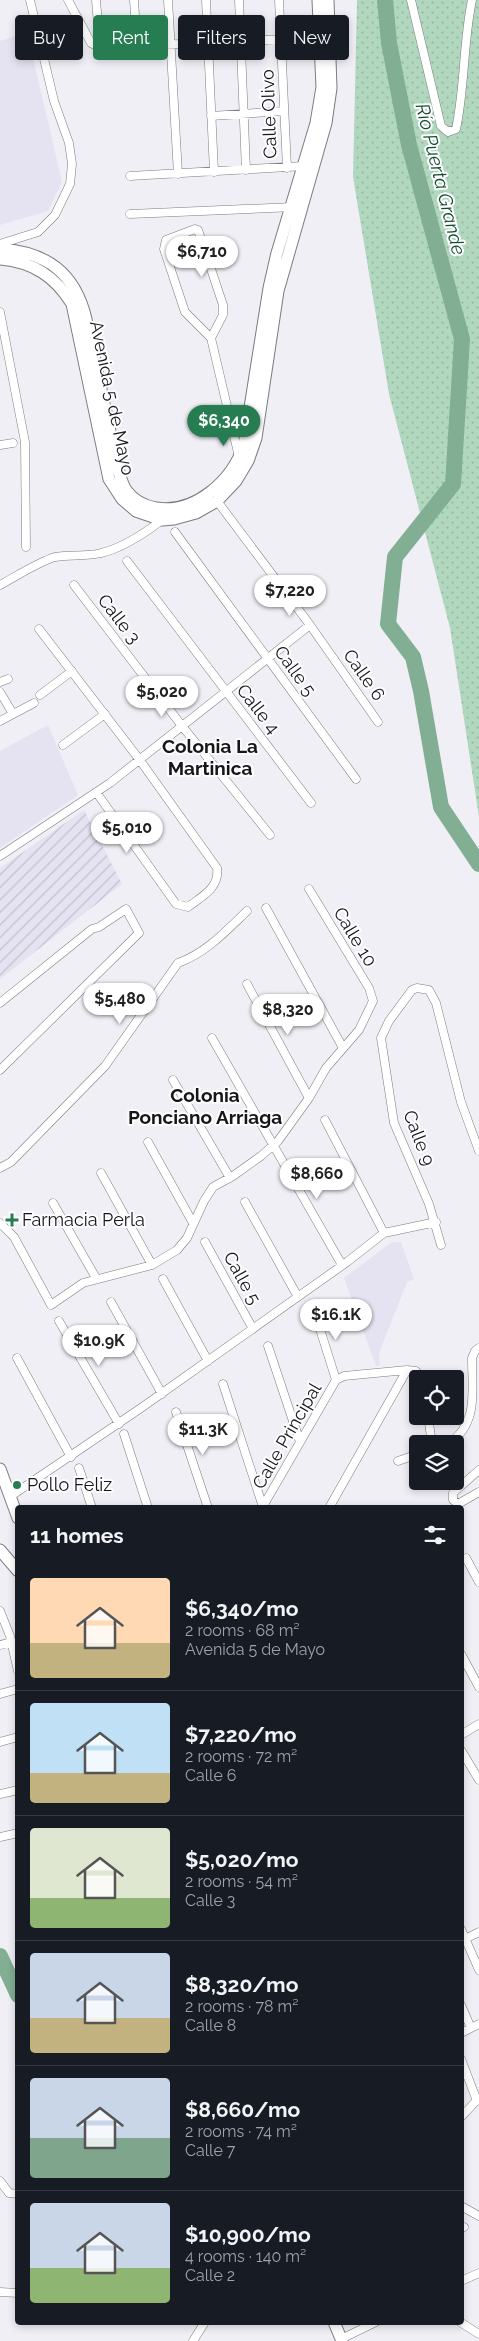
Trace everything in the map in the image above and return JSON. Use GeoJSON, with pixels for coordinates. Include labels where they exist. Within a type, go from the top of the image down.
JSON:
{"type":"FeatureCollection","features":[{"type":"Feature","properties":{"kind":"main road","name":"Avenida 5 de Mayo"},"geometry":{"type":"LineString","coordinates":[[318,0],[321,15]]}},
{"type":"Feature","properties":{"kind":"main road","name":"Avenida 5 de Mayo"},"geometry":{"type":"LineString","coordinates":[[327,15],[328,0]]}},
{"type":"Feature","properties":{"kind":"main road","name":"Avenida 5 de Mayo"},"geometry":{"type":"LineString","coordinates":[[0,249],[21,251],[53,265],[70,280],[82,304],[106,464],[114,489],[136,511],[162,520],[188,516],[217,501],[241,474],[253,448],[278,291],[304,166],[316,123],[322,88],[324,60]]}},
{"type":"Feature","properties":{"kind":"main road","name":"Avenida 5 de Mayo"},"geometry":{"type":"LineString","coordinates":[[0,259],[21,262],[39,269],[65,292],[72,304],[122,481],[132,497],[146,506],[175,508],[197,501],[221,482],[239,457],[246,439],[269,288],[326,124],[331,88],[328,60]]}},
{"type":"Feature","properties":{"kind":"main road"},"geometry":{"type":"LineString","coordinates":[[0,1469],[15,1509]]}},
{"type":"Feature","properties":{"kind":"main road"},"geometry":{"type":"LineString","coordinates":[[0,1550],[15,1568]]}},
{"type":"Feature","properties":{"kind":"main road"},"geometry":{"type":"LineString","coordinates":[[335,2325],[341,2340]]}},
{"type":"Feature","properties":{"kind":"street"},"geometry":{"type":"LineString","coordinates":[[0,244],[38,232],[55,215],[70,184],[72,164],[69,143],[54,101],[30,0]]}},
{"type":"Feature","properties":{"kind":"street"},"geometry":{"type":"LineString","coordinates":[[68,0],[93,44]]}},
{"type":"Feature","properties":{"kind":"street"},"geometry":{"type":"LineString","coordinates":[[96,0],[97,15]]}},
{"type":"Feature","properties":{"kind":"street"},"geometry":{"type":"LineString","coordinates":[[134,0],[135,15]]}},
{"type":"Feature","properties":{"kind":"street"},"geometry":{"type":"LineString","coordinates":[[168,0],[178,174]]}},
{"type":"Feature","properties":{"kind":"street"},"geometry":{"type":"LineString","coordinates":[[206,0],[207,15]]}},
{"type":"Feature","properties":{"kind":"street"},"geometry":{"type":"LineString","coordinates":[[240,0],[241,15]]}},
{"type":"Feature","properties":{"kind":"street","name":"Calle Olivo"},"geometry":{"type":"LineString","coordinates":[[279,0],[280,15]]}},
{"type":"Feature","properties":{"kind":"street"},"geometry":{"type":"LineString","coordinates":[[411,0],[441,126],[448,132],[456,129],[461,108],[468,20],[472,0]]}},
{"type":"Feature","properties":{"kind":"street"},"geometry":{"type":"LineString","coordinates":[[168,46],[178,46]]}},
{"type":"Feature","properties":{"kind":"street"},"geometry":{"type":"LineString","coordinates":[[210,60],[214,172]]}},
{"type":"Feature","properties":{"kind":"street"},"geometry":{"type":"LineString","coordinates":[[243,60],[246,170]]}},
{"type":"Feature","properties":{"kind":"street","name":"Calle Olivo"},"geometry":{"type":"LineString","coordinates":[[283,60],[287,168]]}},
{"type":"Feature","properties":{"kind":"street"},"geometry":{"type":"LineString","coordinates":[[212,116],[244,112],[284,111]]}},
{"type":"Feature","properties":{"kind":"street"},"geometry":{"type":"LineString","coordinates":[[130,176],[304,166]]}},
{"type":"Feature","properties":{"kind":"street"},"geometry":{"type":"LineString","coordinates":[[130,214],[296,207]]}},
{"type":"Feature","properties":{"kind":"street"},"geometry":{"type":"LineString","coordinates":[[211,338],[222,315],[223,305],[198,230],[195,229],[166,240],[164,249],[184,312],[211,338],[239,457]]}},
{"type":"Feature","properties":{"kind":"street"},"geometry":{"type":"LineString","coordinates":[[0,312],[25,442],[26,546]]}},
{"type":"Feature","properties":{"kind":"street"},"geometry":{"type":"LineString","coordinates":[[0,445],[13,443]]}},
{"type":"Feature","properties":{"kind":"street","name":"Calle 6"},"geometry":{"type":"LineString","coordinates":[[217,501],[310,625],[378,722]]}},
{"type":"Feature","properties":{"kind":"street"},"geometry":{"type":"LineString","coordinates":[[0,585],[31,570],[39,563],[56,557],[101,554],[116,549],[147,532],[162,520]]}},
{"type":"Feature","properties":{"kind":"street","name":"Calle 5"},"geometry":{"type":"LineString","coordinates":[[175,532],[356,779]]}},
{"type":"Feature","properties":{"kind":"street","name":"Calle 4"},"geometry":{"type":"LineString","coordinates":[[127,561],[311,803]]}},
{"type":"Feature","properties":{"kind":"street","name":"Calle 3"},"geometry":{"type":"LineString","coordinates":[[74,585],[182,726],[270,835]]}},
{"type":"Feature","properties":{"kind":"street"},"geometry":{"type":"LineString","coordinates":[[0,856],[96,792],[226,693],[310,625]]}},
{"type":"Feature","properties":{"kind":"street"},"geometry":{"type":"LineString","coordinates":[[40,629],[139,759],[217,868],[216,881],[209,891],[188,907],[176,904],[96,792]]}},
{"type":"Feature","properties":{"kind":"street"},"geometry":{"type":"LineString","coordinates":[[40,695],[72,671]]}},
{"type":"Feature","properties":{"kind":"street"},"geometry":{"type":"LineString","coordinates":[[0,682],[8,679]]}},
{"type":"Feature","properties":{"kind":"street"},"geometry":{"type":"LineString","coordinates":[[0,692],[13,714]]}},
{"type":"Feature","properties":{"kind":"street"},"geometry":{"type":"LineString","coordinates":[[0,721],[34,703]]}},
{"type":"Feature","properties":{"kind":"street"},"geometry":{"type":"LineString","coordinates":[[63,745],[105,714]]}},
{"type":"Feature","properties":{"kind":"street","name":"Calle 10"},"geometry":{"type":"LineString","coordinates":[[308,889],[369,988],[373,1001],[359,1030],[343,1048]]}},
{"type":"Feature","properties":{"kind":"street"},"geometry":{"type":"LineString","coordinates":[[0,1223],[14,1237],[50,1305],[83,1283],[96,1278],[152,1265],[177,1250],[187,1238],[193,1222],[213,1187],[230,1178],[273,1146],[309,1098],[326,1068],[343,1048],[266,908]]}},
{"type":"Feature","properties":{"kind":"street"},"geometry":{"type":"LineString","coordinates":[[0,1003],[92,929],[99,927],[126,909],[138,933],[0,1070]]}},
{"type":"Feature","properties":{"kind":"street"},"geometry":{"type":"LineString","coordinates":[[0,1168],[11,1162],[105,1066],[178,963],[193,958],[215,942],[247,911]]}},
{"type":"Feature","properties":{"kind":"street"},"geometry":{"type":"LineString","coordinates":[[247,984],[309,1098]]}},
{"type":"Feature","properties":{"kind":"street","name":"Calle 9"},"geometry":{"type":"LineString","coordinates":[[441,1245],[436,1222],[394,1123],[381,1038],[389,1021],[412,990],[417,988],[429,990],[436,1004],[461,1102],[479,1151]]}},
{"type":"Feature","properties":{"kind":"street"},"geometry":{"type":"LineString","coordinates":[[212,1038],[342,1266]]}},
{"type":"Feature","properties":{"kind":"street"},"geometry":{"type":"LineString","coordinates":[[173,1080],[230,1178]]}},
{"type":"Feature","properties":{"kind":"street"},"geometry":{"type":"LineString","coordinates":[[325,1120],[384,1233]]}},
{"type":"Feature","properties":{"kind":"street"},"geometry":{"type":"LineString","coordinates":[[148,1142],[193,1222]]}},
{"type":"Feature","properties":{"kind":"street"},"geometry":{"type":"LineString","coordinates":[[0,1164],[11,1162]]}},
{"type":"Feature","properties":{"kind":"street"},"geometry":{"type":"LineString","coordinates":[[101,1173],[152,1265]]}},
{"type":"Feature","properties":{"kind":"street"},"geometry":{"type":"LineString","coordinates":[[245,1202],[298,1296]]}},
{"type":"Feature","properties":{"kind":"street"},"geometry":{"type":"LineString","coordinates":[[53,1203],[96,1278]]}},
{"type":"Feature","properties":{"kind":"street"},"geometry":{"type":"LineString","coordinates":[[11,1496],[70,1458],[162,1394],[342,1266],[384,1233],[436,1222]]}},
{"type":"Feature","properties":{"kind":"street","name":"Calle 5"},"geometry":{"type":"LineString","coordinates":[[205,1242],[253,1329]]}},
{"type":"Feature","properties":{"kind":"street"},"geometry":{"type":"LineString","coordinates":[[163,1279],[208,1361]]}},
{"type":"Feature","properties":{"kind":"street"},"geometry":{"type":"LineString","coordinates":[[111,1302],[162,1394]]}},
{"type":"Feature","properties":{"kind":"street"},"geometry":{"type":"LineString","coordinates":[[314,1310],[336,1380]]}},
{"type":"Feature","properties":{"kind":"street"},"geometry":{"type":"LineString","coordinates":[[59,1321],[119,1424]]}},
{"type":"Feature","properties":{"kind":"street"},"geometry":{"type":"LineString","coordinates":[[268,1346],[300,1442]]}},
{"type":"Feature","properties":{"kind":"street"},"geometry":{"type":"LineString","coordinates":[[461,1435],[474,1418],[477,1404],[472,1358],[475,1351],[479,1348]]}},
{"type":"Feature","properties":{"kind":"street"},"geometry":{"type":"LineString","coordinates":[[17,1358],[70,1458]]}},
{"type":"Feature","properties":{"kind":"street"},"geometry":{"type":"LineString","coordinates":[[331,1505],[407,1370]]}},
{"type":"Feature","properties":{"kind":"street","name":"Calle Principal"},"geometry":{"type":"LineString","coordinates":[[264,1505],[336,1380],[344,1376],[407,1370]]}},
{"type":"Feature","properties":{"kind":"street"},"geometry":{"type":"LineString","coordinates":[[223,1384],[262,1505]]}},
{"type":"Feature","properties":{"kind":"street"},"geometry":{"type":"LineString","coordinates":[[176,1412],[207,1505]]}},
{"type":"Feature","properties":{"kind":"street"},"geometry":{"type":"LineString","coordinates":[[124,1434],[147,1505]]}},
{"type":"Feature","properties":{"kind":"street"},"geometry":{"type":"LineString","coordinates":[[398,1461],[409,1457]]}},
{"type":"Feature","properties":{"kind":"street"},"geometry":{"type":"LineString","coordinates":[[79,1468],[91,1505]]}},
{"type":"Feature","properties":{"kind":"street"},"geometry":{"type":"LineString","coordinates":[[479,1470],[453,1493],[453,1500],[458,1504],[479,1492]]}},
{"type":"Feature","properties":{"kind":"street"},"geometry":{"type":"LineString","coordinates":[[466,1558],[479,1582]]}},
{"type":"Feature","properties":{"kind":"street"},"geometry":{"type":"LineString","coordinates":[[0,1611],[12,1642],[15,1656]]}},
{"type":"Feature","properties":{"kind":"street"},"geometry":{"type":"LineString","coordinates":[[0,1646],[12,1642]]}},
{"type":"Feature","properties":{"kind":"street"},"geometry":{"type":"LineString","coordinates":[[464,1659],[479,1686]]}},
{"type":"Feature","properties":{"kind":"street"},"geometry":{"type":"LineString","coordinates":[[0,1694],[15,1690]]}},
{"type":"Feature","properties":{"kind":"street"},"geometry":{"type":"LineString","coordinates":[[464,1733],[479,1724]]}},
{"type":"Feature","properties":{"kind":"street"},"geometry":{"type":"LineString","coordinates":[[0,1742],[15,1738]]}},
{"type":"Feature","properties":{"kind":"street"},"geometry":{"type":"LineString","coordinates":[[464,1755],[479,1780]]}},
{"type":"Feature","properties":{"kind":"street"},"geometry":{"type":"LineString","coordinates":[[0,1794],[15,1791]]}},
{"type":"Feature","properties":{"kind":"street"},"geometry":{"type":"LineString","coordinates":[[0,1837],[15,1834]]}},
{"type":"Feature","properties":{"kind":"street"},"geometry":{"type":"LineString","coordinates":[[466,1939],[479,1932]]}},
{"type":"Feature","properties":{"kind":"street"},"geometry":{"type":"LineString","coordinates":[[464,1935],[479,1970]]}},
{"type":"Feature","properties":{"kind":"street"},"geometry":{"type":"LineString","coordinates":[[464,2012],[471,2028]]}},
{"type":"Feature","properties":{"kind":"street"},"geometry":{"type":"LineString","coordinates":[[464,2032],[479,2024]]}},
{"type":"Feature","properties":{"kind":"street"},"geometry":{"type":"LineString","coordinates":[[464,2066],[478,2100],[464,2114]]}},
{"type":"Feature","properties":{"kind":"street"},"geometry":{"type":"LineString","coordinates":[[0,2181],[9,2193],[15,2194]]}},
{"type":"Feature","properties":{"kind":"street"},"geometry":{"type":"LineString","coordinates":[[464,2208],[479,2216]]}},
{"type":"Feature","properties":{"kind":"street"},"geometry":{"type":"LineString","coordinates":[[464,2280],[479,2273]]}},
{"type":"Feature","properties":{"kind":"street"},"geometry":{"type":"LineString","coordinates":[[0,2292],[15,2293]]}},
{"type":"Feature","properties":{"kind":"street"},"geometry":{"type":"LineString","coordinates":[[194,2341],[203,2325]]}},
{"type":"Feature","properties":{"kind":"street"},"geometry":{"type":"LineString","coordinates":[[341,2340],[370,2325]]}},
{"type":"Feature","properties":{"kind":"street"},"geometry":{"type":"LineString","coordinates":[[464,2325],[479,2334]]}},
{"type":"Feature","properties":{"kind":"shaded area"},"geometry":{"type":"Polygon","coordinates":[[[15,36],[15,60],[34,60],[62,182],[48,211],[0,225],[0,41],[15,36]]]}},
{"type":"Feature","properties":{"kind":"shaded area"},"geometry":{"type":"Polygon","coordinates":[[[48,725],[78,795],[0,848],[0,751],[48,725]]]}},
{"type":"Feature","properties":{"kind":"shaded area"},"geometry":{"type":"Polygon","coordinates":[[[84,810],[122,884],[0,979],[0,868],[84,810]]]}},
{"type":"Feature","properties":{"kind":"shaded area"},"geometry":{"type":"Polygon","coordinates":[[[392,1242],[401,1242],[414,1279],[407,1282],[379,1353],[380,1365],[376,1366],[344,1278],[392,1242]]]}},
{"type":"Feature","properties":{"kind":"green space"},"geometry":{"type":"Polygon","coordinates":[[[357,0],[479,0],[479,817],[450,628],[389,394],[353,177],[357,0]]]}},
{"type":"Feature","properties":{"kind":"waterway","name":"Río Puerta Grande"},"geometry":{"type":"LineString","coordinates":[[385,0],[389,43],[409,145],[462,339],[453,484],[395,557],[388,624],[413,657],[421,691],[441,807],[479,864]]}},
{"type":"Feature","properties":{"kind":"waterway"},"geometry":{"type":"LineString","coordinates":[[0,1956],[15,1988]]}},
{"type":"Feature","properties":{"kind":"place","name":"Farmacia Perla"},"geometry":{"type":"Point","coordinates":[12,1220]}},
{"type":"Feature","properties":{"kind":"place","name":"Pollo Feliz"},"geometry":{"type":"Point","coordinates":[17,1485]}},
{"type":"Feature","properties":{"kind":"district","name":"Colonia La Martinica"},"geometry":{"type":"Point","coordinates":[210,757]}},
{"type":"Feature","properties":{"kind":"district","name":"Colonia Ponciano Arriaga"},"geometry":{"type":"Point","coordinates":[205,1106]}}]}
